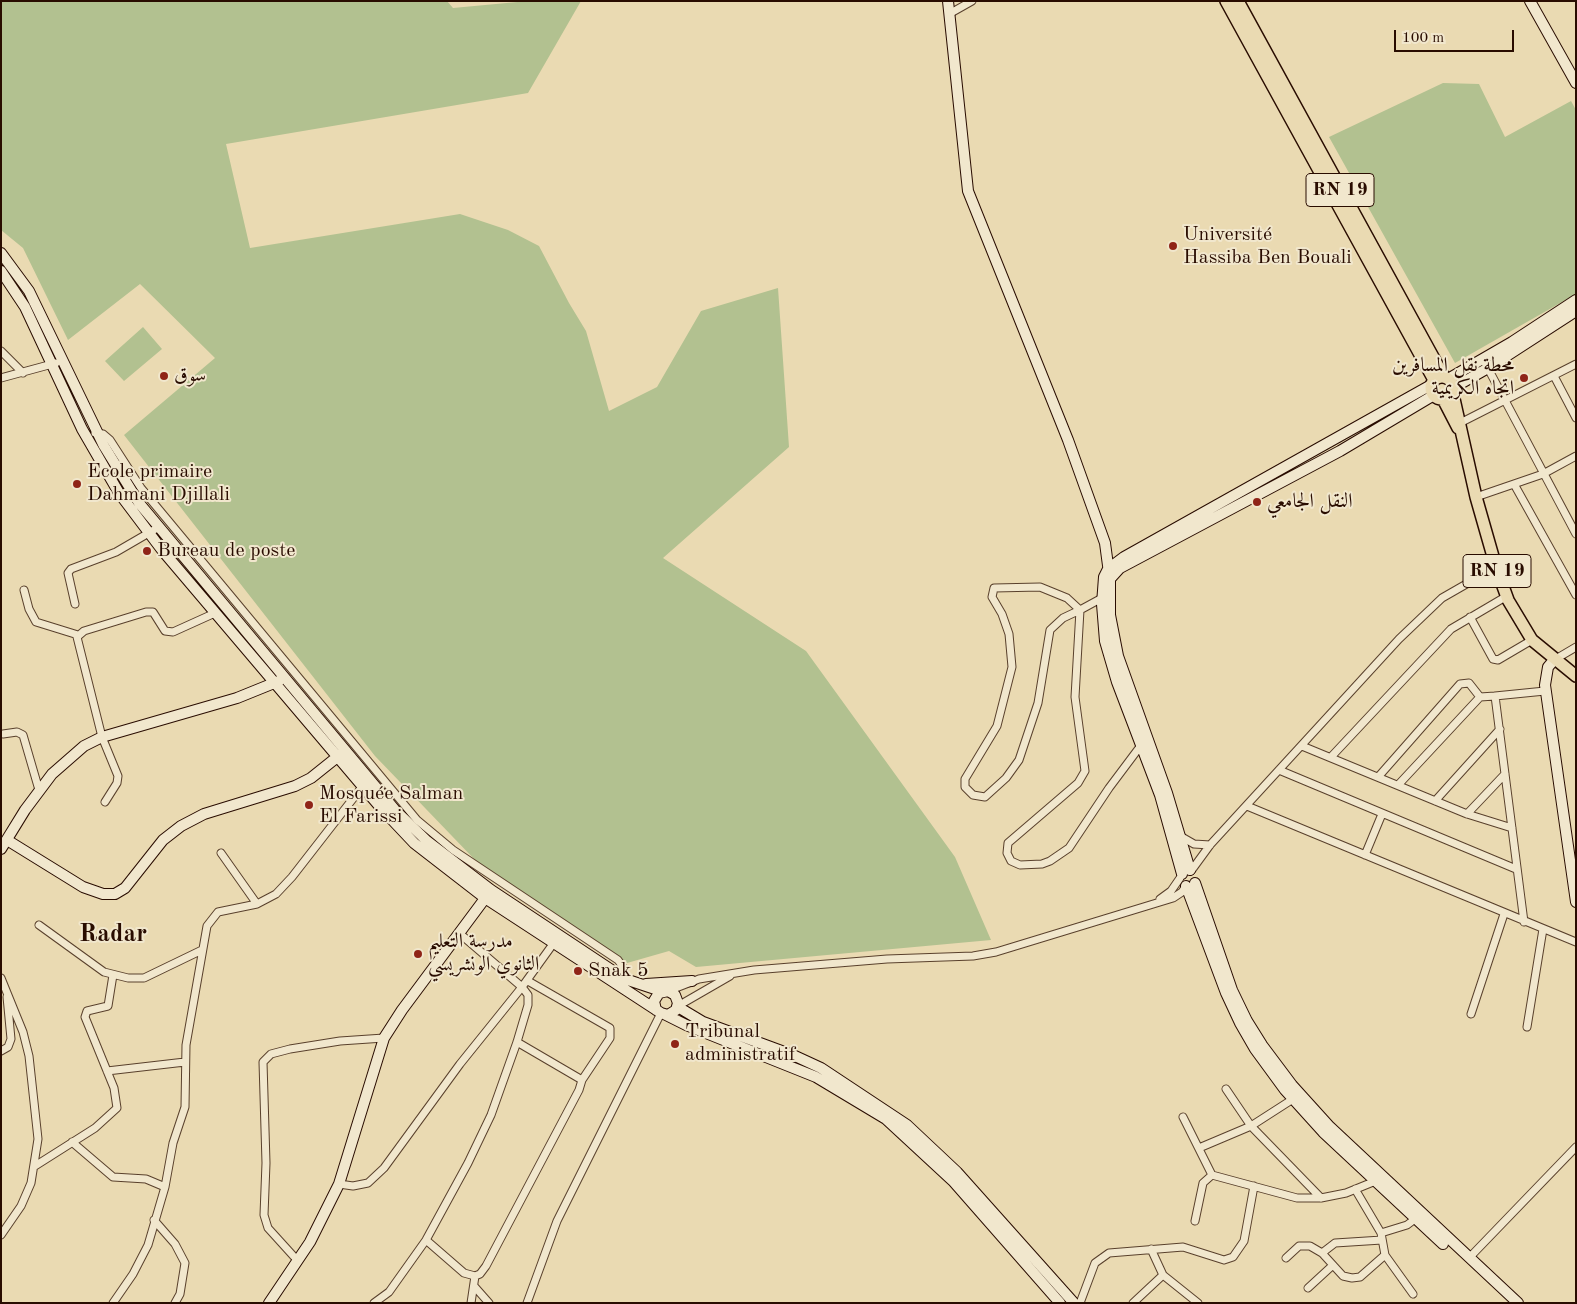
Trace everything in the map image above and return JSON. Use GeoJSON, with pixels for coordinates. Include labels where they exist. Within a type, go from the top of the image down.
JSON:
{"type":"FeatureCollection","features":[{"type":"Feature","properties":{"kind":"main road"},"geometry":{"type":"LineString","coordinates":[[948,1],[968,191],[1072,449],[1105,543],[1109,574]]}},
{"type":"Feature","properties":{"kind":"main road","name":"RN 19"},"geometry":{"type":"LineString","coordinates":[[1226,1],[1442,387],[1464,441]]}},
{"type":"Feature","properties":{"kind":"main road","name":"RN 19"},"geometry":{"type":"LineString","coordinates":[[1238,1],[1460,423],[1476,497],[1496,567],[1507,596],[1532,640],[1554,660],[1576,676]]}},
{"type":"Feature","properties":{"kind":"main road"},"geometry":{"type":"LineString","coordinates":[[1530,1],[1571,65],[1576,83]]}},
{"type":"Feature","properties":{"kind":"main road"},"geometry":{"type":"LineString","coordinates":[[1,253],[29,291],[97,432],[118,471],[159,527],[284,678],[416,830],[488,894],[553,944],[661,1013],[686,1025],[816,1077],[906,1129],[1060,1303]]}},
{"type":"Feature","properties":{"kind":"main road"},"geometry":{"type":"LineString","coordinates":[[1,271],[25,307],[86,436],[119,493],[149,534],[337,758],[414,843],[488,894],[625,979],[675,995],[678,1006],[703,1022],[795,1056],[821,1068],[906,1129],[957,1172],[1074,1303]]}},
{"type":"Feature","properties":{"kind":"main road"},"geometry":{"type":"LineString","coordinates":[[1187,878],[1180,836],[1144,741],[1117,682],[1105,641],[1106,597],[1104,578],[1340,451],[1442,387],[1485,364],[1574,309]]}},
{"type":"Feature","properties":{"kind":"main road"},"geometry":{"type":"LineString","coordinates":[[1554,660],[1548,667],[1545,676],[1545,691],[1576,902]]}},
{"type":"Feature","properties":{"kind":"main road"},"geometry":{"type":"LineString","coordinates":[[284,678],[275,684],[237,698],[102,737],[84,746],[63,762],[40,790],[4,845],[83,887],[104,894],[116,894],[123,891],[163,840],[181,826],[204,814],[295,786],[311,778],[345,750]]}},
{"type":"Feature","properties":{"kind":"main road"},"geometry":{"type":"LineString","coordinates":[[1163,794],[1187,878],[1240,1023],[1255,1049],[1293,1099],[1323,1132],[1379,1179],[1518,1303]]}},
{"type":"Feature","properties":{"kind":"main road"},"geometry":{"type":"LineString","coordinates":[[269,1303],[310,1242],[339,1184],[384,1038],[488,894]]}},
{"type":"Feature","properties":{"kind":"main road"},"geometry":{"type":"LineString","coordinates":[[636,984],[692,981]]}},
{"type":"Feature","properties":{"kind":"main road"},"geometry":{"type":"LineString","coordinates":[[661,1013],[654,1001],[664,991]]}},
{"type":"Feature","properties":{"kind":"main road"},"geometry":{"type":"LineString","coordinates":[[1229,992],[1262,1046],[1292,1085],[1416,1219],[1508,1303]]}},
{"type":"Feature","properties":{"kind":"main road"},"geometry":{"type":"LineString","coordinates":[[661,1013],[671,1014],[678,1006]]}},
{"type":"Feature","properties":{"kind":"street"},"geometry":{"type":"LineString","coordinates":[[949,14],[972,1]]}},
{"type":"Feature","properties":{"kind":"street"},"geometry":{"type":"LineString","coordinates":[[1,351],[24,372]]}},
{"type":"Feature","properties":{"kind":"street"},"geometry":{"type":"LineString","coordinates":[[1,378],[52,365],[63,360]]}},
{"type":"Feature","properties":{"kind":"street"},"geometry":{"type":"LineString","coordinates":[[1485,364],[1542,474],[1576,534]]}},
{"type":"Feature","properties":{"kind":"street"},"geometry":{"type":"LineString","coordinates":[[1460,423],[1576,364]]}},
{"type":"Feature","properties":{"kind":"street"},"geometry":{"type":"LineString","coordinates":[[1554,376],[1576,418]]}},
{"type":"Feature","properties":{"kind":"street"},"geometry":{"type":"LineString","coordinates":[[86,436],[97,432],[110,440],[141,488],[417,820],[453,850],[618,960],[623,967],[625,979]]}},
{"type":"Feature","properties":{"kind":"street"},"geometry":{"type":"LineString","coordinates":[[1476,497],[1542,474],[1576,456]]}},
{"type":"Feature","properties":{"kind":"street"},"geometry":{"type":"LineString","coordinates":[[1514,484],[1576,595]]}},
{"type":"Feature","properties":{"kind":"street"},"geometry":{"type":"LineString","coordinates":[[75,604],[69,571],[116,552],[159,527]]}},
{"type":"Feature","properties":{"kind":"street"},"geometry":{"type":"LineString","coordinates":[[664,991],[692,981],[811,964],[985,954],[1151,904],[1187,878],[1210,845],[1399,639],[1433,607],[1459,587],[1496,567]]}},
{"type":"Feature","properties":{"kind":"street"},"geometry":{"type":"LineString","coordinates":[[1080,610],[1067,598],[1040,587],[1001,587],[992,590],[992,597],[1002,614],[1009,634],[1012,667],[997,726],[965,779],[965,788],[968,792],[978,797],[985,797],[1006,778],[1019,760],[1038,703],[1050,630],[1063,618],[1080,610],[1106,597]]}},
{"type":"Feature","properties":{"kind":"street"},"geometry":{"type":"LineString","coordinates":[[24,590],[29,609],[36,622],[78,635],[108,622],[146,612],[153,612],[165,632],[173,632],[215,613]]}},
{"type":"Feature","properties":{"kind":"street"},"geometry":{"type":"LineString","coordinates":[[1331,757],[1451,629],[1507,596]]}},
{"type":"Feature","properties":{"kind":"street"},"geometry":{"type":"LineString","coordinates":[[1080,610],[1075,697],[1085,770],[1078,783],[1008,843],[1007,851],[1009,858],[1020,865],[1042,864],[1054,859],[1069,848],[1109,788],[1144,741]]}},
{"type":"Feature","properties":{"kind":"street"},"geometry":{"type":"LineString","coordinates":[[1470,617],[1493,659],[1498,660],[1532,640]]}},
{"type":"Feature","properties":{"kind":"street"},"geometry":{"type":"LineString","coordinates":[[78,635],[78,645],[102,737],[118,776],[117,783],[105,802]]}},
{"type":"Feature","properties":{"kind":"street"},"geometry":{"type":"LineString","coordinates":[[1554,660],[1576,647]]}},
{"type":"Feature","properties":{"kind":"street"},"geometry":{"type":"LineString","coordinates":[[284,678],[293,671]]}},
{"type":"Feature","properties":{"kind":"street"},"geometry":{"type":"LineString","coordinates":[[1379,776],[1460,684],[1469,683],[1480,697]]}},
{"type":"Feature","properties":{"kind":"street"},"geometry":{"type":"LineString","coordinates":[[1399,784],[1480,697],[1545,691]]}},
{"type":"Feature","properties":{"kind":"street"},"geometry":{"type":"LineString","coordinates":[[1495,696],[1524,922]]}},
{"type":"Feature","properties":{"kind":"street"},"geometry":{"type":"LineString","coordinates":[[1435,801],[1500,729]]}},
{"type":"Feature","properties":{"kind":"street"},"geometry":{"type":"LineString","coordinates":[[3,734],[18,732],[23,735],[40,790]]}},
{"type":"Feature","properties":{"kind":"street"},"geometry":{"type":"LineString","coordinates":[[1302,746],[1399,784],[1467,814],[1512,828]]}},
{"type":"Feature","properties":{"kind":"street"},"geometry":{"type":"LineString","coordinates":[[1279,770],[1516,868]]}},
{"type":"Feature","properties":{"kind":"street"},"geometry":{"type":"LineString","coordinates":[[1467,814],[1505,774]]}},
{"type":"Feature","properties":{"kind":"street"},"geometry":{"type":"LineString","coordinates":[[113,1303],[140,1262],[165,1187],[173,1143],[185,1107],[185,1062],[207,926],[214,916],[225,910],[257,904],[276,894],[292,877],[362,787]]}},
{"type":"Feature","properties":{"kind":"street"},"geometry":{"type":"LineString","coordinates":[[1247,806],[1504,914],[1576,942]]}},
{"type":"Feature","properties":{"kind":"street"},"geometry":{"type":"LineString","coordinates":[[1365,855],[1382,814]]}},
{"type":"Feature","properties":{"kind":"street"},"geometry":{"type":"LineString","coordinates":[[1180,836],[1194,844],[1210,845]]}},
{"type":"Feature","properties":{"kind":"street"},"geometry":{"type":"LineString","coordinates":[[221,853],[257,904]]}},
{"type":"Feature","properties":{"kind":"street"},"geometry":{"type":"LineString","coordinates":[[1471,1014],[1504,914]]}},
{"type":"Feature","properties":{"kind":"street"},"geometry":{"type":"LineString","coordinates":[[38,925],[69,945],[93,965],[113,975],[141,979],[202,950]]}},
{"type":"Feature","properties":{"kind":"street"},"geometry":{"type":"LineString","coordinates":[[1527,1027],[1543,929]]}},
{"type":"Feature","properties":{"kind":"street"},"geometry":{"type":"LineString","coordinates":[[459,933],[525,984],[610,1028],[608,1041],[582,1080],[486,1266],[475,1276],[471,1303]]}},
{"type":"Feature","properties":{"kind":"street"},"geometry":{"type":"LineString","coordinates":[[339,1184],[353,1186],[368,1183],[384,1168],[460,1064],[525,984],[553,944]]}},
{"type":"Feature","properties":{"kind":"street"},"geometry":{"type":"LineString","coordinates":[[678,1006],[732,974]]}},
{"type":"Feature","properties":{"kind":"street"},"geometry":{"type":"LineString","coordinates":[[35,1166],[95,1128],[117,1108],[116,1095],[87,1027],[85,1017],[87,1011],[108,1006],[113,975]]}},
{"type":"Feature","properties":{"kind":"street"},"geometry":{"type":"LineString","coordinates":[[1,978],[23,1032],[31,1071],[38,1139],[35,1166],[21,1206],[1,1235]]}},
{"type":"Feature","properties":{"kind":"street"},"geometry":{"type":"LineString","coordinates":[[374,1303],[382,1301],[426,1240],[491,1115],[528,1005],[525,984]]}},
{"type":"Feature","properties":{"kind":"street"},"geometry":{"type":"LineString","coordinates":[[1,1051],[8,1047],[11,1040],[6,987]]}},
{"type":"Feature","properties":{"kind":"street"},"geometry":{"type":"LineString","coordinates":[[527,1303],[557,1221],[661,1013]]}},
{"type":"Feature","properties":{"kind":"street"},"geometry":{"type":"LineString","coordinates":[[297,1260],[268,1228],[264,1215],[266,1163],[263,1062],[271,1054],[290,1049],[340,1041],[384,1038]]}},
{"type":"Feature","properties":{"kind":"street"},"geometry":{"type":"LineString","coordinates":[[516,1042],[582,1080]]}},
{"type":"Feature","properties":{"kind":"street"},"geometry":{"type":"LineString","coordinates":[[107,1072],[185,1062]]}},
{"type":"Feature","properties":{"kind":"street"},"geometry":{"type":"LineString","coordinates":[[1226,1089],[1251,1126],[1322,1198]]}},
{"type":"Feature","properties":{"kind":"street"},"geometry":{"type":"LineString","coordinates":[[1199,1148],[1251,1126],[1293,1099]]}},
{"type":"Feature","properties":{"kind":"street"},"geometry":{"type":"LineString","coordinates":[[1182,1117],[1212,1175],[1297,1198],[1322,1198],[1355,1189],[1379,1179]]}},
{"type":"Feature","properties":{"kind":"street"},"geometry":{"type":"LineString","coordinates":[[72,1142],[113,1177],[146,1179],[165,1187]]}},
{"type":"Feature","properties":{"kind":"street"},"geometry":{"type":"LineString","coordinates":[[1468,1258],[1576,1147]]}},
{"type":"Feature","properties":{"kind":"street"},"geometry":{"type":"LineString","coordinates":[[1195,1221],[1202,1183],[1212,1175]]}},
{"type":"Feature","properties":{"kind":"street"},"geometry":{"type":"LineString","coordinates":[[1080,1303],[1095,1263],[1102,1256],[1116,1251],[1182,1247],[1224,1260],[1233,1257],[1244,1241],[1254,1186]]}},
{"type":"Feature","properties":{"kind":"street"},"geometry":{"type":"LineString","coordinates":[[1355,1189],[1382,1236],[1385,1255],[1413,1294]]}},
{"type":"Feature","properties":{"kind":"street"},"geometry":{"type":"LineString","coordinates":[[1322,1253],[1335,1243],[1382,1236],[1416,1219]]}},
{"type":"Feature","properties":{"kind":"street"},"geometry":{"type":"LineString","coordinates":[[154,1220],[176,1244],[185,1263],[180,1294],[175,1303]]}},
{"type":"Feature","properties":{"kind":"street"},"geometry":{"type":"LineString","coordinates":[[426,1240],[464,1273],[475,1276]]}},
{"type":"Feature","properties":{"kind":"street"},"geometry":{"type":"LineString","coordinates":[[1286,1258],[1299,1246],[1310,1246],[1322,1253],[1343,1276],[1352,1278],[1360,1276],[1385,1255]]}},
{"type":"Feature","properties":{"kind":"street"},"geometry":{"type":"LineString","coordinates":[[1151,1249],[1163,1275],[1198,1303]]}},
{"type":"Feature","properties":{"kind":"street"},"geometry":{"type":"LineString","coordinates":[[1308,1288],[1333,1265]]}},
{"type":"Feature","properties":{"kind":"street"},"geometry":{"type":"LineString","coordinates":[[1133,1303],[1134,1300],[1163,1275]]}},
{"type":"Feature","properties":{"kind":"street"},"geometry":{"type":"LineString","coordinates":[[474,1286],[489,1303]]}},
{"type":"Feature","properties":{"kind":"green space"},"geometry":{"type":"Polygon","coordinates":[[[1,1],[447,1],[453,8],[528,1],[581,1],[528,93],[226,144],[250,248],[460,214],[508,230],[539,246],[586,331],[609,411],[657,387],[701,311],[778,288],[789,447],[663,558],[806,651],[955,857],[991,940],[696,967],[669,951],[627,963],[477,862],[375,756],[124,435],[215,358],[140,284],[68,340],[23,248],[1,230],[1,1]]]}},
{"type":"Feature","properties":{"kind":"green space"},"geometry":{"type":"Polygon","coordinates":[[[1443,83],[1479,84],[1505,137],[1571,101],[1576,110],[1576,294],[1455,363],[1329,137],[1443,83]]]}},
{"type":"Feature","properties":{"kind":"green space"},"geometry":{"type":"Polygon","coordinates":[[[143,327],[162,349],[124,381],[105,361],[143,327]]]}},
{"type":"Feature","properties":{"kind":"place","name":"Université Hassiba Ben Bouali"},"geometry":{"type":"Point","coordinates":[1173,246]}},
{"type":"Feature","properties":{"kind":"place","name":"سوق"},"geometry":{"type":"Point","coordinates":[164,376]}},
{"type":"Feature","properties":{"kind":"place","name":"محطة نقل المسافرين اتجاه الكريمية"},"geometry":{"type":"Point","coordinates":[1524,378]}},
{"type":"Feature","properties":{"kind":"place","name":"Ecole primaire Dahmani Djillali"},"geometry":{"type":"Point","coordinates":[77,484]}},
{"type":"Feature","properties":{"kind":"place","name":"النقل الجامعي"},"geometry":{"type":"Point","coordinates":[1257,502]}},
{"type":"Feature","properties":{"kind":"place","name":"Bureau de poste"},"geometry":{"type":"Point","coordinates":[147,551]}},
{"type":"Feature","properties":{"kind":"place","name":"Mosquée Salman El Farissi"},"geometry":{"type":"Point","coordinates":[309,805]}},
{"type":"Feature","properties":{"kind":"place","name":"مدرسة التعليم الثانوي الونشريسي"},"geometry":{"type":"Point","coordinates":[418,954]}},
{"type":"Feature","properties":{"kind":"place","name":"Snak 5"},"geometry":{"type":"Point","coordinates":[578,971]}},
{"type":"Feature","properties":{"kind":"place","name":"Tribunal administratif"},"geometry":{"type":"Point","coordinates":[675,1044]}},
{"type":"Feature","properties":{"kind":"district","name":"Radar"},"geometry":{"type":"Point","coordinates":[113,934]}}]}
